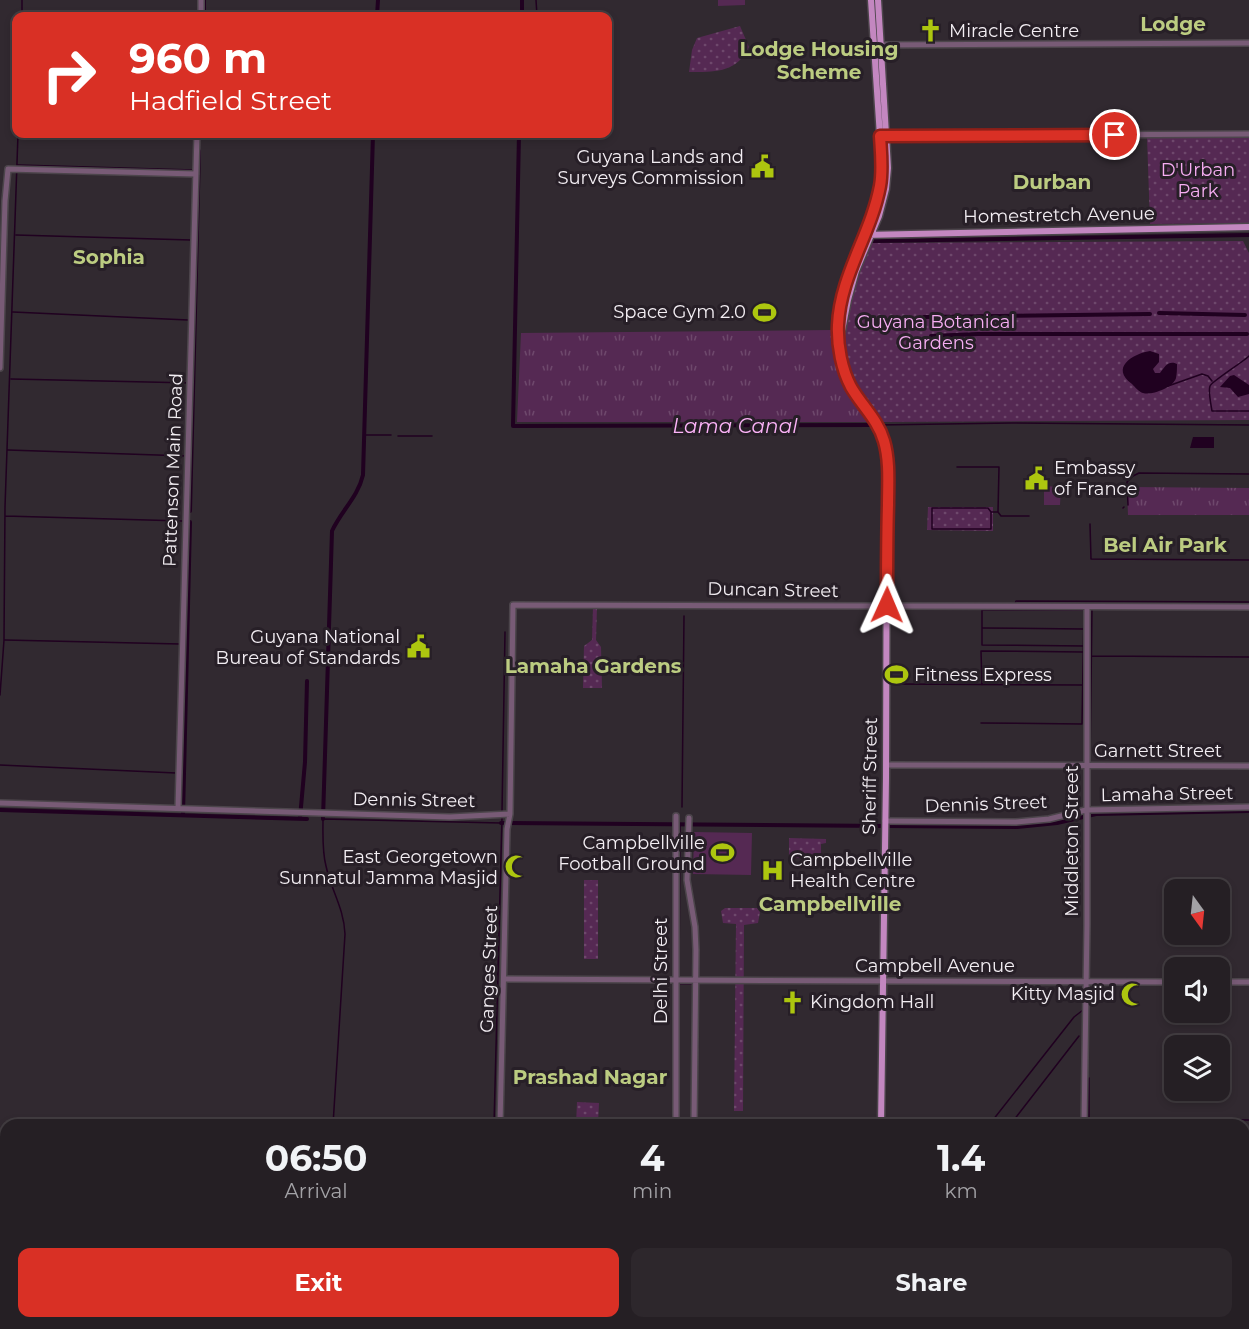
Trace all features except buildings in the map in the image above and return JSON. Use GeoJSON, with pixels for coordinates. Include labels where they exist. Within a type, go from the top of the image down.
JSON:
{"type":"FeatureCollection","features":[{"type":"Feature","properties":{"kind":"main road"},"geometry":{"type":"LineString","coordinates":[[871,0],[878,45]]}},
{"type":"Feature","properties":{"kind":"main road"},"geometry":{"type":"LineString","coordinates":[[867,235],[879,216],[886,189],[888,168],[883,136],[878,0]]}},
{"type":"Feature","properties":{"kind":"main road","name":"Homestretch Avenue"},"geometry":{"type":"LineString","coordinates":[[867,235],[1249,227]]}},
{"type":"Feature","properties":{"kind":"main road","name":"Sheriff Street"},"geometry":{"type":"LineString","coordinates":[[867,235],[853,281],[839,348],[852,388],[874,419],[887,456],[881,1119]]}},
{"type":"Feature","properties":{"kind":"street"},"geometry":{"type":"LineString","coordinates":[[878,45],[1249,43]]}},
{"type":"Feature","properties":{"kind":"street"},"geometry":{"type":"LineString","coordinates":[[883,136],[1249,134]]}},
{"type":"Feature","properties":{"kind":"street","name":"Pattenson Main Road"},"geometry":{"type":"LineString","coordinates":[[178,808],[197,138]]}},
{"type":"Feature","properties":{"kind":"street"},"geometry":{"type":"LineString","coordinates":[[0,368],[8,170],[196,174]]}},
{"type":"Feature","properties":{"kind":"street","name":"Duncan Street"},"geometry":{"type":"LineString","coordinates":[[513,605],[1249,607]]}},
{"type":"Feature","properties":{"kind":"street","name":"Ganges Street"},"geometry":{"type":"LineString","coordinates":[[500,1119],[513,605]]}},
{"type":"Feature","properties":{"kind":"street","name":"Middleton Street"},"geometry":{"type":"LineString","coordinates":[[1084,1119],[1088,812],[1087,607]]}},
{"type":"Feature","properties":{"kind":"street","name":"Garnett Street"},"geometry":{"type":"LineString","coordinates":[[886,765],[1249,765]]}},
{"type":"Feature","properties":{"kind":"street","name":"Dennis Street"},"geometry":{"type":"LineString","coordinates":[[0,803],[461,817],[506,815]]}},
{"type":"Feature","properties":{"kind":"street","name":"Lamaha Street"},"geometry":{"type":"LineString","coordinates":[[1088,812],[1249,807]]}},
{"type":"Feature","properties":{"kind":"street","name":"Dennis Street"},"geometry":{"type":"LineString","coordinates":[[885,821],[1016,822],[1088,812]]}},
{"type":"Feature","properties":{"kind":"street","name":"Delhi Street"},"geometry":{"type":"LineString","coordinates":[[676,816],[678,979],[676,1119]]}},
{"type":"Feature","properties":{"kind":"street","name":"Delhi Street"},"geometry":{"type":"LineString","coordinates":[[689,818],[687,880],[695,927],[696,979],[694,1119]]}},
{"type":"Feature","properties":{"kind":"street","name":"Campbell Avenue"},"geometry":{"type":"LineString","coordinates":[[504,979],[1164,982]]}},
{"type":"Feature","properties":{"kind":"street"},"geometry":{"type":"LineString","coordinates":[[1230,981],[1249,982]]}},
{"type":"Feature","properties":{"kind":"green space"},"geometry":{"type":"Polygon","coordinates":[[[718,0],[745,0],[745,5],[718,6],[718,0]]]}},
{"type":"Feature","properties":{"kind":"green space"},"geometry":{"type":"Polygon","coordinates":[[[740,26],[749,47],[738,62],[716,71],[689,72],[692,50],[697,38],[740,26]]]}},
{"type":"Feature","properties":{"kind":"green space","name":"D'Urban Park"},"geometry":{"type":"Polygon","coordinates":[[[1249,136],[1249,223],[1150,224],[1147,137],[1249,136]]]}},
{"type":"Feature","properties":{"kind":"green space","name":"Guyana Botanical Gardens"},"geometry":{"type":"Polygon","coordinates":[[[1243,241],[1249,253],[1249,420],[881,422],[863,394],[849,364],[844,342],[846,319],[871,243],[1243,241]]]}},
{"type":"Feature","properties":{"kind":"green space"},"geometry":{"type":"Polygon","coordinates":[[[834,330],[836,360],[867,422],[517,422],[521,333],[834,330]]]}},
{"type":"Feature","properties":{"kind":"green space"},"geometry":{"type":"Polygon","coordinates":[[[1044,486],[1061,487],[1060,505],[1044,505],[1044,486]]]}},
{"type":"Feature","properties":{"kind":"green space"},"geometry":{"type":"Polygon","coordinates":[[[1127,487],[1249,488],[1249,515],[1128,515],[1127,487]]]}},
{"type":"Feature","properties":{"kind":"green space"},"geometry":{"type":"Polygon","coordinates":[[[928,507],[993,507],[993,531],[927,530],[928,507]]]}},
{"type":"Feature","properties":{"kind":"green space"},"geometry":{"type":"Polygon","coordinates":[[[593,607],[597,607],[596,640],[601,647],[602,688],[583,688],[584,646],[592,640],[593,607]]]}},
{"type":"Feature","properties":{"kind":"green space","name":"Campbellville Football Ground"},"geometry":{"type":"Polygon","coordinates":[[[694,832],[752,833],[751,875],[693,874],[694,832]]]}},
{"type":"Feature","properties":{"kind":"green space"},"geometry":{"type":"Polygon","coordinates":[[[789,838],[826,839],[826,843],[821,844],[821,858],[789,858],[789,838]]]}},
{"type":"Feature","properties":{"kind":"green space"},"geometry":{"type":"Polygon","coordinates":[[[584,880],[598,880],[598,959],[584,959],[584,880]]]}},
{"type":"Feature","properties":{"kind":"green space"},"geometry":{"type":"Polygon","coordinates":[[[725,908],[757,908],[760,912],[758,923],[744,925],[743,1111],[734,1111],[736,924],[723,923],[721,911],[725,908]]]}},
{"type":"Feature","properties":{"kind":"green space"},"geometry":{"type":"Polygon","coordinates":[[[577,1102],[599,1103],[598,1119],[576,1119],[577,1102]]]}},
{"type":"Feature","properties":{"kind":"shaded area"},"geometry":{"type":"Polygon","coordinates":[[[1150,351],[1159,354],[1159,362],[1153,369],[1155,373],[1160,373],[1165,366],[1172,363],[1177,364],[1177,375],[1175,381],[1168,387],[1146,393],[1139,391],[1126,378],[1123,367],[1136,355],[1150,351]]]}},
{"type":"Feature","properties":{"kind":"shaded area"},"geometry":{"type":"Polygon","coordinates":[[[1234,375],[1249,385],[1249,394],[1238,397],[1230,388],[1220,387],[1230,376],[1234,375]]]}},
{"type":"Feature","properties":{"kind":"shaded area"},"geometry":{"type":"Polygon","coordinates":[[[1193,437],[1214,437],[1214,448],[1190,448],[1193,437]]]}},
{"type":"Feature","properties":{"kind":"waterway"},"geometry":{"type":"LineString","coordinates":[[22,0],[22,12]]}},
{"type":"Feature","properties":{"kind":"waterway"},"geometry":{"type":"LineString","coordinates":[[204,0],[204,10]]}},
{"type":"Feature","properties":{"kind":"waterway"},"geometry":{"type":"LineString","coordinates":[[377,12],[378,0]]}},
{"type":"Feature","properties":{"kind":"waterway","name":"Lama Canal"},"geometry":{"type":"LineString","coordinates":[[522,0],[522,12]]}},
{"type":"Feature","properties":{"kind":"waterway"},"geometry":{"type":"LineString","coordinates":[[536,0],[537,12]]}},
{"type":"Feature","properties":{"kind":"waterway"},"geometry":{"type":"LineString","coordinates":[[0,695],[4,640],[5,507],[18,138]]}},
{"type":"Feature","properties":{"kind":"waterway"},"geometry":{"type":"LineString","coordinates":[[323,819],[332,531],[361,483],[363,475],[373,138]]}},
{"type":"Feature","properties":{"kind":"waterway","name":"Lama Canal"},"geometry":{"type":"LineString","coordinates":[[519,138],[513,426],[874,425]]}},
{"type":"Feature","properties":{"kind":"waterway"},"geometry":{"type":"LineString","coordinates":[[190,511],[199,151]]}},
{"type":"Feature","properties":{"kind":"waterway"},"geometry":{"type":"LineString","coordinates":[[18,165],[193,170]]}},
{"type":"Feature","properties":{"kind":"waterway"},"geometry":{"type":"LineString","coordinates":[[16,235],[191,240]]}},
{"type":"Feature","properties":{"kind":"waterway"},"geometry":{"type":"LineString","coordinates":[[872,241],[1249,235]]}},
{"type":"Feature","properties":{"kind":"waterway"},"geometry":{"type":"LineString","coordinates":[[13,312],[188,320]]}},
{"type":"Feature","properties":{"kind":"waterway"},"geometry":{"type":"LineString","coordinates":[[1159,313],[1245,315]]}},
{"type":"Feature","properties":{"kind":"waterway"},"geometry":{"type":"LineString","coordinates":[[924,317],[1150,314]]}},
{"type":"Feature","properties":{"kind":"waterway"},"geometry":{"type":"LineString","coordinates":[[931,336],[1247,334]]}},
{"type":"Feature","properties":{"kind":"waterway"},"geometry":{"type":"LineString","coordinates":[[1249,356],[1212,384],[1209,391],[1212,411],[1249,411]]}},
{"type":"Feature","properties":{"kind":"waterway"},"geometry":{"type":"LineString","coordinates":[[1168,386],[1202,374],[1208,376],[1212,381]]}},
{"type":"Feature","properties":{"kind":"waterway"},"geometry":{"type":"LineString","coordinates":[[11,379],[193,383]]}},
{"type":"Feature","properties":{"kind":"waterway","name":"Lama Canal"},"geometry":{"type":"LineString","coordinates":[[878,425],[1011,423],[1249,425]]}},
{"type":"Feature","properties":{"kind":"waterway"},"geometry":{"type":"LineString","coordinates":[[365,435],[391,435]]}},
{"type":"Feature","properties":{"kind":"waterway"},"geometry":{"type":"LineString","coordinates":[[398,436],[432,436]]}},
{"type":"Feature","properties":{"kind":"waterway"},"geometry":{"type":"LineString","coordinates":[[8,450],[187,456]]}},
{"type":"Feature","properties":{"kind":"waterway"},"geometry":{"type":"LineString","coordinates":[[957,467],[999,467],[998,512]]}},
{"type":"Feature","properties":{"kind":"waterway"},"geometry":{"type":"LineString","coordinates":[[1128,505],[1127,482],[1139,473],[1249,474]]}},
{"type":"Feature","properties":{"kind":"waterway"},"geometry":{"type":"LineString","coordinates":[[991,512],[988,508],[932,508],[932,529],[991,529],[991,512],[998,512],[1001,516],[1029,516]]}},
{"type":"Feature","properties":{"kind":"waterway"},"geometry":{"type":"LineString","coordinates":[[5,516],[183,521]]}},
{"type":"Feature","properties":{"kind":"waterway"},"geometry":{"type":"LineString","coordinates":[[183,815],[190,522]]}},
{"type":"Feature","properties":{"kind":"waterway"},"geometry":{"type":"LineString","coordinates":[[1090,524],[1091,559],[1249,560]]}},
{"type":"Feature","properties":{"kind":"waterway"},"geometry":{"type":"LineString","coordinates":[[1015,604],[1016,601],[1249,602]]}},
{"type":"Feature","properties":{"kind":"waterway"},"geometry":{"type":"LineString","coordinates":[[792,603],[807,603]]}},
{"type":"Feature","properties":{"kind":"waterway"},"geometry":{"type":"LineString","coordinates":[[889,603],[972,604]]}},
{"type":"Feature","properties":{"kind":"waterway"},"geometry":{"type":"LineString","coordinates":[[1090,763],[1092,608]]}},
{"type":"Feature","properties":{"kind":"waterway"},"geometry":{"type":"LineString","coordinates":[[981,723],[1082,724],[1084,610],[982,610],[982,645],[1084,646]]}},
{"type":"Feature","properties":{"kind":"waterway"},"geometry":{"type":"LineString","coordinates":[[682,807],[684,616]]}},
{"type":"Feature","properties":{"kind":"waterway"},"geometry":{"type":"LineString","coordinates":[[983,628],[1083,629]]}},
{"type":"Feature","properties":{"kind":"waterway"},"geometry":{"type":"LineString","coordinates":[[502,812],[505,632]]}},
{"type":"Feature","properties":{"kind":"waterway"},"geometry":{"type":"LineString","coordinates":[[5,640],[180,644]]}},
{"type":"Feature","properties":{"kind":"waterway"},"geometry":{"type":"LineString","coordinates":[[982,685],[981,651],[1083,652]]}},
{"type":"Feature","properties":{"kind":"waterway"},"geometry":{"type":"LineString","coordinates":[[1092,656],[1249,657]]}},
{"type":"Feature","properties":{"kind":"waterway"},"geometry":{"type":"LineString","coordinates":[[300,818],[305,762],[307,681]]}},
{"type":"Feature","properties":{"kind":"waterway"},"geometry":{"type":"LineString","coordinates":[[894,684],[1082,685]]}},
{"type":"Feature","properties":{"kind":"waterway"},"geometry":{"type":"LineString","coordinates":[[0,765],[176,773]]}},
{"type":"Feature","properties":{"kind":"waterway"},"geometry":{"type":"LineString","coordinates":[[1090,767],[1090,808]]}},
{"type":"Feature","properties":{"kind":"waterway"},"geometry":{"type":"LineString","coordinates":[[0,810],[307,819]]}},
{"type":"Feature","properties":{"kind":"waterway"},"geometry":{"type":"LineString","coordinates":[[501,823],[1017,827],[1057,823],[1096,814],[1249,811]]}},
{"type":"Feature","properties":{"kind":"waterway"},"geometry":{"type":"LineString","coordinates":[[1090,812],[1090,832]]}},
{"type":"Feature","properties":{"kind":"waterway"},"geometry":{"type":"LineString","coordinates":[[494,1119],[502,817]]}},
{"type":"Feature","properties":{"kind":"waterway"},"geometry":{"type":"LineString","coordinates":[[333,1119],[345,934],[342,916],[325,860],[323,819],[501,823]]}},
{"type":"Feature","properties":{"kind":"waterway"},"geometry":{"type":"LineString","coordinates":[[679,977],[680,824]]}},
{"type":"Feature","properties":{"kind":"waterway"},"geometry":{"type":"LineString","coordinates":[[1090,893],[1090,907]]}},
{"type":"Feature","properties":{"kind":"waterway"},"geometry":{"type":"LineString","coordinates":[[1089,938],[1089,977]]}},
{"type":"Feature","properties":{"kind":"waterway"},"geometry":{"type":"LineString","coordinates":[[679,982],[679,1040]]}},
{"type":"Feature","properties":{"kind":"waterway"},"geometry":{"type":"LineString","coordinates":[[680,984],[693,984]]}},
{"type":"Feature","properties":{"kind":"waterway"},"geometry":{"type":"LineString","coordinates":[[698,984],[698,1048]]}},
{"type":"Feature","properties":{"kind":"waterway"},"geometry":{"type":"LineString","coordinates":[[994,1119],[1074,1017],[1083,1010]]}},
{"type":"Feature","properties":{"kind":"waterway"},"geometry":{"type":"LineString","coordinates":[[1015,1119],[1079,1036]]}},
{"type":"Feature","properties":{"kind":"waterway"},"geometry":{"type":"LineString","coordinates":[[1089,1078],[1089,1118],[1169,1119]]}},
{"type":"Feature","properties":{"kind":"place","name":"Miracle Centre"},"geometry":{"type":"Point","coordinates":[931,31]}},
{"type":"Feature","properties":{"kind":"place","name":"Guyana Lands and Surveys Commission"},"geometry":{"type":"Point","coordinates":[762,167]}},
{"type":"Feature","properties":{"kind":"place","name":"Space Gym 2.0"},"geometry":{"type":"Point","coordinates":[764,312]}},
{"type":"Feature","properties":{"kind":"place","name":"Embassy of France"},"geometry":{"type":"Point","coordinates":[1036,478]}},
{"type":"Feature","properties":{"kind":"place","name":"Guyana National Bureau of Standards"},"geometry":{"type":"Point","coordinates":[418,647]}},
{"type":"Feature","properties":{"kind":"place","name":"Fitness Express"},"geometry":{"type":"Point","coordinates":[896,675]}},
{"type":"Feature","properties":{"kind":"place","name":"Campbellville Football Ground"},"geometry":{"type":"Point","coordinates":[723,853]}},
{"type":"Feature","properties":{"kind":"place","name":"East Georgetown Sunnatul Jamma Masjid"},"geometry":{"type":"Point","coordinates":[516,867]}},
{"type":"Feature","properties":{"kind":"place","name":"Campbellville Health Centre"},"geometry":{"type":"Point","coordinates":[772,870]}},
{"type":"Feature","properties":{"kind":"place","name":"Kitty Masjid"},"geometry":{"type":"Point","coordinates":[1133,994]}},
{"type":"Feature","properties":{"kind":"place","name":"Kingdom Hall"},"geometry":{"type":"Point","coordinates":[792,1002]}},
{"type":"Feature","properties":{"kind":"district","name":"Lodge"},"geometry":{"type":"Point","coordinates":[1173,24]}},
{"type":"Feature","properties":{"kind":"district","name":"Lodge Housing Scheme"},"geometry":{"type":"Point","coordinates":[819,60]}},
{"type":"Feature","properties":{"kind":"district","name":"Durban"},"geometry":{"type":"Point","coordinates":[1052,182]}},
{"type":"Feature","properties":{"kind":"district","name":"Sophia"},"geometry":{"type":"Point","coordinates":[109,257]}},
{"type":"Feature","properties":{"kind":"district","name":"Bel Air Park"},"geometry":{"type":"Point","coordinates":[1165,545]}},
{"type":"Feature","properties":{"kind":"district","name":"Lamaha Gardens"},"geometry":{"type":"Point","coordinates":[593,666]}},
{"type":"Feature","properties":{"kind":"district","name":"Campbellville"},"geometry":{"type":"Point","coordinates":[830,904]}},
{"type":"Feature","properties":{"kind":"district","name":"Prashad Nagar"},"geometry":{"type":"Point","coordinates":[590,1077]}},
{"type":"Feature","properties":{"kind":"route"},"geometry":{"type":"LineString","coordinates":[[887,605],[888,490],[885,444],[877,424],[848,380],[839,348],[838,326],[841,302],[849,272],[873,213],[880,187],[882,167],[880,136],[1115,135]]}}]}
